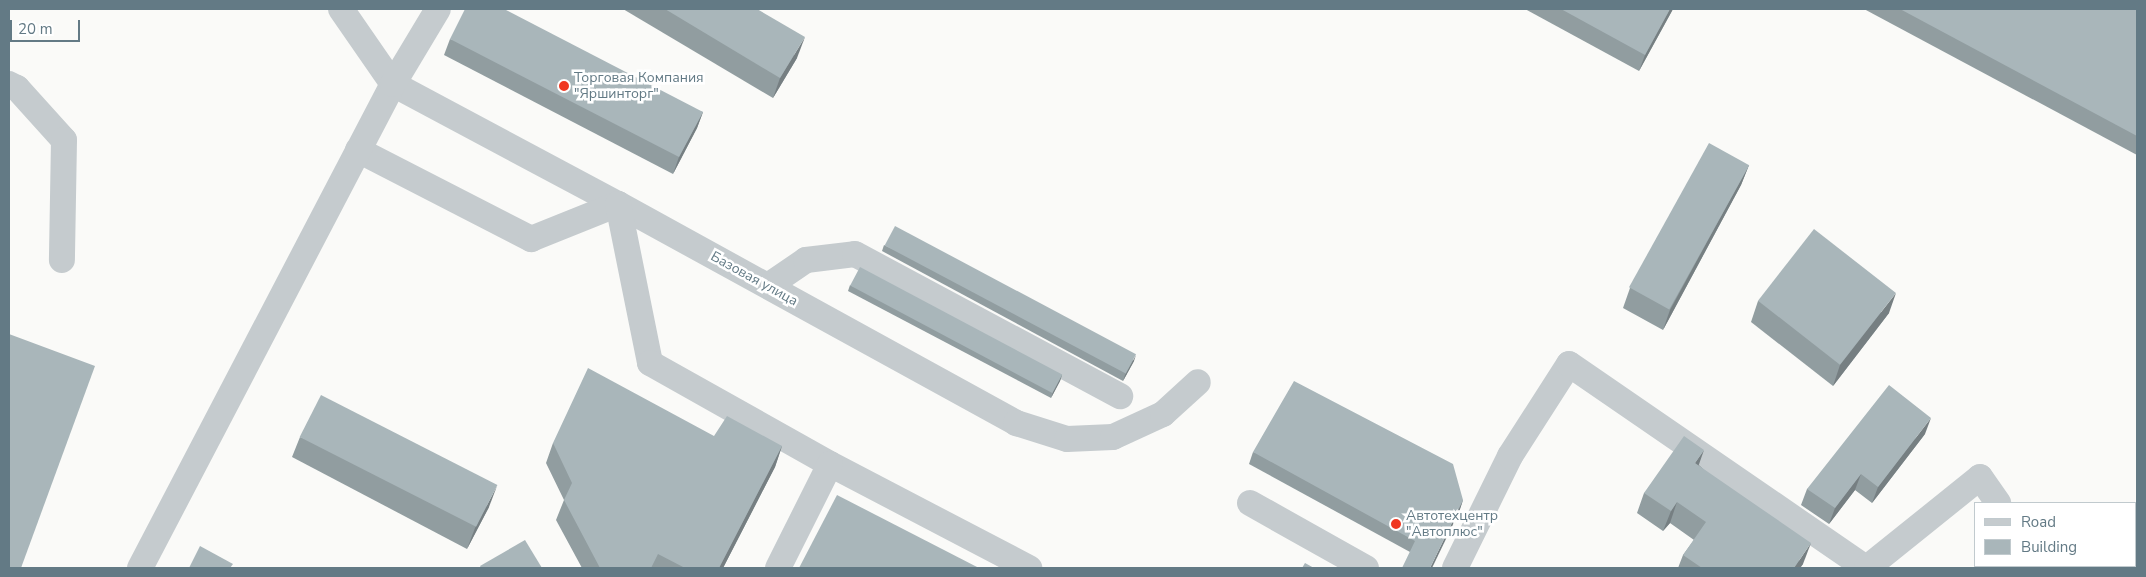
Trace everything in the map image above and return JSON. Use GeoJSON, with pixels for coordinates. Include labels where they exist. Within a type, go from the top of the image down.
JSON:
{"type":"FeatureCollection","features":[{"type":"Feature","properties":{"kind":"street","name":"Базовая улица"},"geometry":{"type":"LineString","coordinates":[[341,9],[393,84],[618,204],[1016,423],[1067,440],[1113,437],[1163,414],[1198,382]]}},
{"type":"Feature","properties":{"kind":"street"},"geometry":{"type":"LineString","coordinates":[[140,568],[393,84],[438,9]]}},
{"type":"Feature","properties":{"kind":"street"},"geometry":{"type":"LineString","coordinates":[[9,84],[17,88],[64,140],[62,260]]}},
{"type":"Feature","properties":{"kind":"street"},"geometry":{"type":"LineString","coordinates":[[358,150],[531,240],[618,204],[650,363],[830,464],[1029,568]]}},
{"type":"Feature","properties":{"kind":"street"},"geometry":{"type":"LineString","coordinates":[[768,286],[806,260],[855,254],[1120,396]]}},
{"type":"Feature","properties":{"kind":"street"},"geometry":{"type":"LineString","coordinates":[[1455,568],[1510,456],[1569,364],[1867,568],[1980,477],[1997,502]]}},
{"type":"Feature","properties":{"kind":"street"},"geometry":{"type":"LineString","coordinates":[[778,568],[830,464]]}},
{"type":"Feature","properties":{"kind":"street"},"geometry":{"type":"LineString","coordinates":[[1250,503],[1366,568]]}},
{"type":"Feature","properties":{"kind":"building"},"geometry":{"type":"Polygon","coordinates":[[[465,9],[504,9],[703,112],[679,157],[450,39],[465,9]]]}},
{"type":"Feature","properties":{"kind":"building"},"geometry":{"type":"Polygon","coordinates":[[[665,9],[757,9],[805,37],[780,78],[665,9]]]}},
{"type":"Feature","properties":{"kind":"building"},"geometry":{"type":"Polygon","coordinates":[[[1561,9],[1670,9],[1645,55],[1561,9]]]}},
{"type":"Feature","properties":{"kind":"building"},"geometry":{"type":"Polygon","coordinates":[[[1900,9],[2137,9],[2137,136],[1900,9]]]}},
{"type":"Feature","properties":{"kind":"building"},"geometry":{"type":"Polygon","coordinates":[[[1709,143],[1749,165],[1669,310],[1629,287],[1709,143]]]}},
{"type":"Feature","properties":{"kind":"building"},"geometry":{"type":"Polygon","coordinates":[[[895,226],[1136,354],[1126,374],[885,245],[895,226]]]}},
{"type":"Feature","properties":{"kind":"building"},"geometry":{"type":"Polygon","coordinates":[[[1814,229],[1896,293],[1840,365],[1758,301],[1814,229]]]}},
{"type":"Feature","properties":{"kind":"building"},"geometry":{"type":"Polygon","coordinates":[[[860,267],[1062,375],[1052,393],[850,286],[860,267]]]}},
{"type":"Feature","properties":{"kind":"building"},"geometry":{"type":"Polygon","coordinates":[[[9,334],[95,366],[21,568],[9,568],[9,334]]]}},
{"type":"Feature","properties":{"kind":"building"},"geometry":{"type":"Polygon","coordinates":[[[588,368],[714,436],[727,416],[782,446],[719,568],[685,568],[658,554],[651,568],[600,568],[564,500],[572,483],[553,443],[588,368]]]}},
{"type":"Feature","properties":{"kind":"building"},"geometry":{"type":"Polygon","coordinates":[[[1294,381],[1453,464],[1463,500],[1430,568],[1402,568],[1415,541],[1253,452],[1294,381]]]}},
{"type":"Feature","properties":{"kind":"building"},"geometry":{"type":"Polygon","coordinates":[[[1889,385],[1931,418],[1878,487],[1861,474],[1835,508],[1807,489],[1889,385]]]}},
{"type":"Feature","properties":{"kind":"building"},"geometry":{"type":"Polygon","coordinates":[[[321,395],[497,485],[476,527],[300,437],[321,395]]]}},
{"type":"Feature","properties":{"kind":"building"},"geometry":{"type":"Polygon","coordinates":[[[1684,436],[1704,450],[1695,463],[1811,543],[1794,568],[1702,568],[1683,555],[1706,522],[1677,502],[1671,511],[1644,493],[1684,436]]]}},
{"type":"Feature","properties":{"kind":"building"},"geometry":{"type":"Polygon","coordinates":[[[837,495],[979,568],[799,568],[837,495]]]}},
{"type":"Feature","properties":{"kind":"building"},"geometry":{"type":"Polygon","coordinates":[[[2137,524],[2137,568],[2108,568],[2136,567],[2137,524]]]}},
{"type":"Feature","properties":{"kind":"building"},"geometry":{"type":"Polygon","coordinates":[[[525,540],[542,568],[481,568],[480,566],[525,540]]]}},
{"type":"Feature","properties":{"kind":"building"},"geometry":{"type":"Polygon","coordinates":[[[200,546],[233,564],[230,568],[189,568],[200,546]]]}},
{"type":"Feature","properties":{"kind":"building"},"geometry":{"type":"Polygon","coordinates":[[[1305,563],[1314,568],[1302,568],[1305,563]]]}},
{"type":"Feature","properties":{"kind":"place","name":"Торговая Компания \"Яршинторг\""},"geometry":{"type":"Point","coordinates":[564,86]}},
{"type":"Feature","properties":{"kind":"place","name":"Автотехцентр \"Автоплюс\""},"geometry":{"type":"Point","coordinates":[1396,524]}}]}
